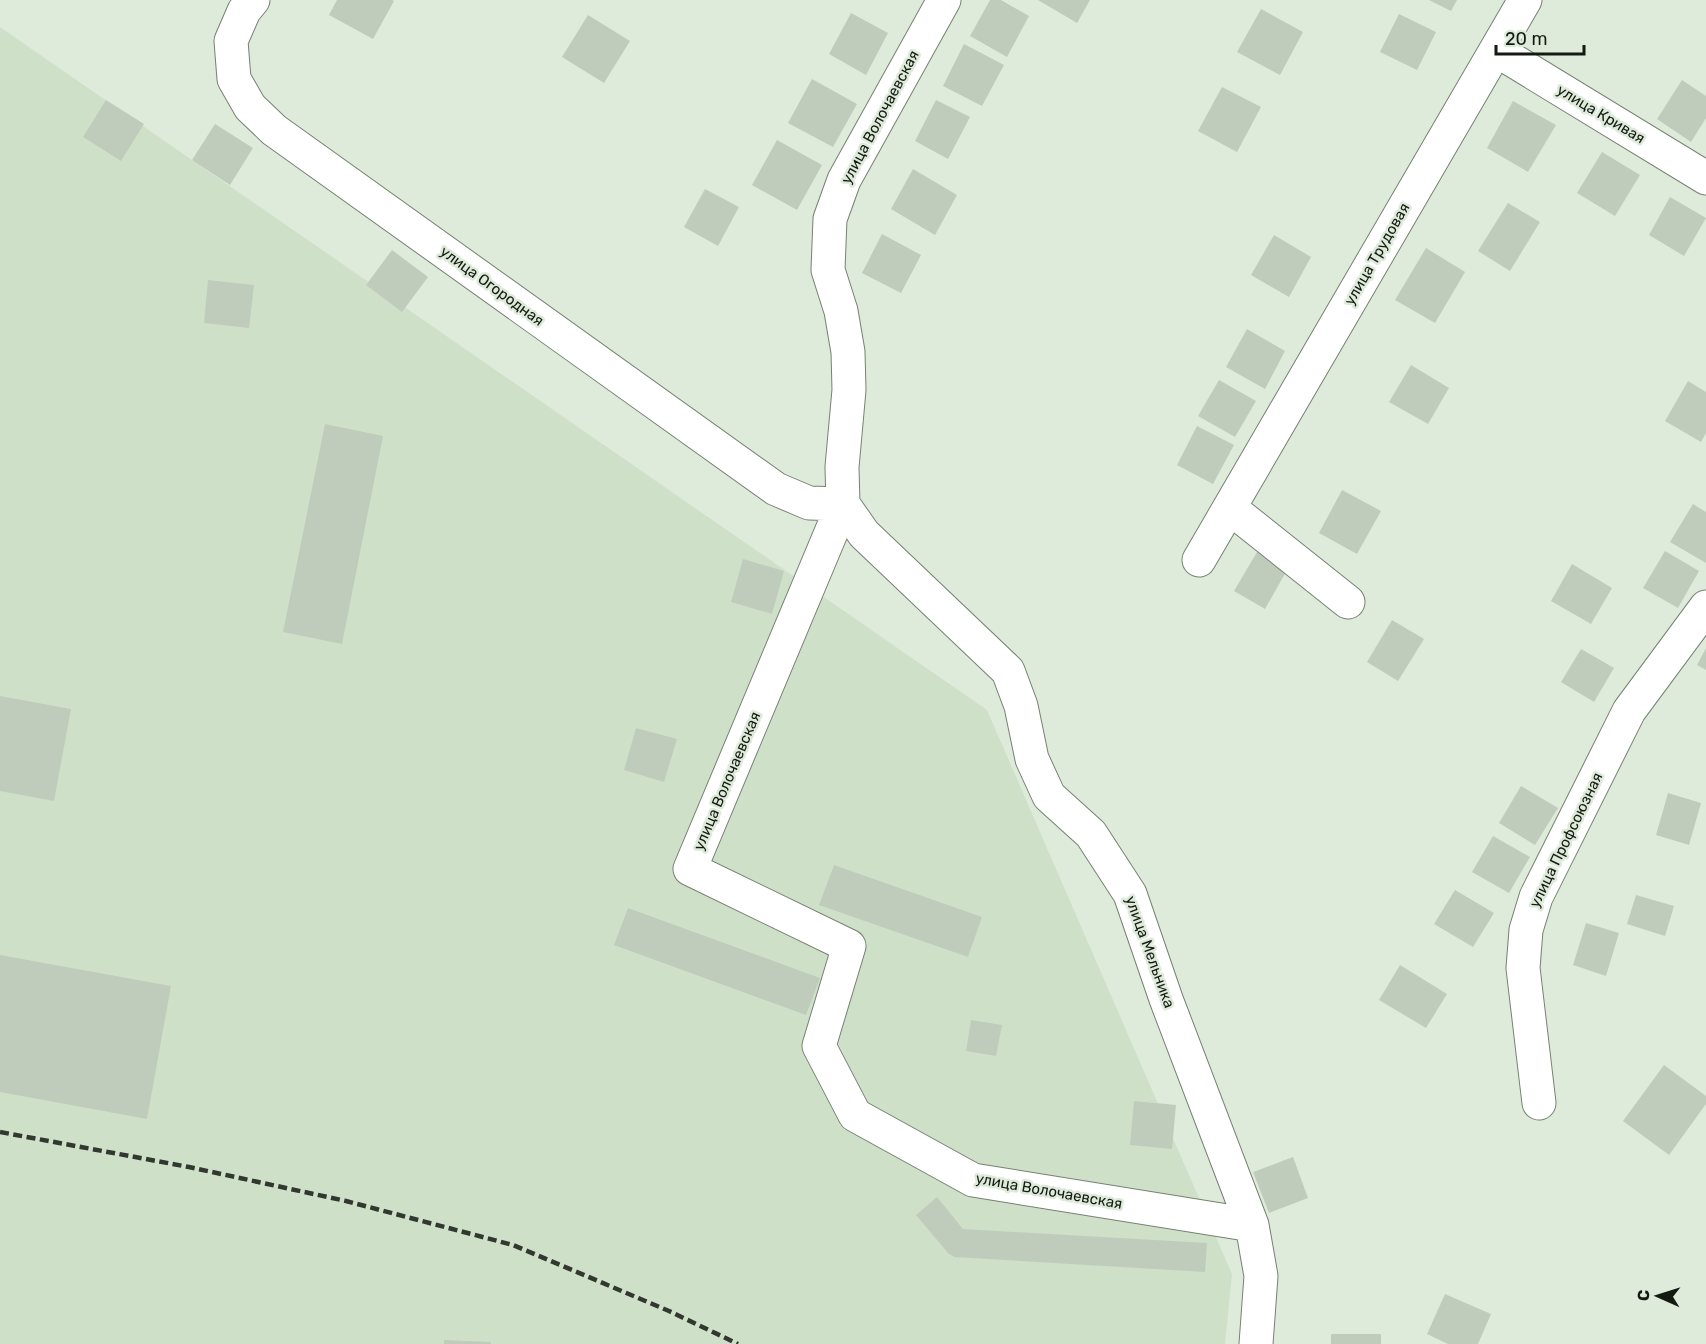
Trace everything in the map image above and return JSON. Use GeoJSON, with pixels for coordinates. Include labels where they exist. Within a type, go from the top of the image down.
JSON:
{"type":"FeatureCollection","features":[{"type":"Feature","properties":{"kind":"street","name":"улица Огородная"},"geometry":{"type":"LineString","coordinates":[[253,0],[244,11],[231,41],[234,79],[250,107],[274,129],[776,489],[809,503],[843,504]]}},
{"type":"Feature","properties":{"kind":"street","name":"улица Волочаевская"},"geometry":{"type":"LineString","coordinates":[[944,0],[844,180],[830,219],[828,270],[841,311],[848,352],[849,390],[842,466],[843,504],[690,869],[849,946],[819,1046],[855,1115],[974,1180],[1252,1225]]}},
{"type":"Feature","properties":{"kind":"street","name":"улица Трудовая"},"geometry":{"type":"LineString","coordinates":[[1199,560],[1525,0]]}},
{"type":"Feature","properties":{"kind":"street","name":"улица Кривая"},"geometry":{"type":"LineString","coordinates":[[1496,50],[1706,178]]}},
{"type":"Feature","properties":{"kind":"street","name":"улица Мельника"},"geometry":{"type":"LineString","coordinates":[[843,504],[864,534],[1008,671],[1020,706],[1032,759],[1049,796],[1091,834],[1130,894],[1166,999],[1252,1225],[1261,1276],[1256,1344]]}},
{"type":"Feature","properties":{"kind":"street"},"geometry":{"type":"LineString","coordinates":[[1230,508],[1348,602]]}},
{"type":"Feature","properties":{"kind":"street","name":"улица Профсоюзная"},"geometry":{"type":"LineString","coordinates":[[1539,1103],[1523,968],[1526,930],[1536,897],[1629,711],[1706,607]]}},
{"type":"Feature","properties":{"kind":"shaded area"},"geometry":{"type":"Polygon","coordinates":[[[0,27],[987,710],[1232,1274],[1225,1344],[0,1344],[0,27]]]}},
{"type":"Feature","properties":{"kind":"building"},"geometry":{"type":"Polygon","coordinates":[[[337,0],[394,1],[373,39],[329,15],[337,0]]]}},
{"type":"Feature","properties":{"kind":"building"},"geometry":{"type":"Polygon","coordinates":[[[990,0],[1001,0],[1029,16],[1007,57],[970,36],[990,0]]]}},
{"type":"Feature","properties":{"kind":"building"},"geometry":{"type":"Polygon","coordinates":[[[1038,0],[1090,0],[1077,23],[1038,0]]]}},
{"type":"Feature","properties":{"kind":"building"},"geometry":{"type":"Polygon","coordinates":[[[1429,0],[1457,0],[1451,11],[1429,0]]]}},
{"type":"Feature","properties":{"kind":"building"},"geometry":{"type":"Polygon","coordinates":[[[1261,9],[1303,32],[1280,75],[1237,52],[1261,9]]]}},
{"type":"Feature","properties":{"kind":"building"},"geometry":{"type":"Polygon","coordinates":[[[851,13],[888,33],[866,75],[829,54],[851,13]]]}},
{"type":"Feature","properties":{"kind":"building"},"geometry":{"type":"Polygon","coordinates":[[[1399,14],[1436,32],[1417,70],[1380,52],[1399,14]]]}},
{"type":"Feature","properties":{"kind":"building"},"geometry":{"type":"Polygon","coordinates":[[[588,15],[630,41],[604,83],[562,57],[588,15]]]}},
{"type":"Feature","properties":{"kind":"building"},"geometry":{"type":"Polygon","coordinates":[[[964,44],[1004,65],[982,106],[943,86],[964,44]]]}},
{"type":"Feature","properties":{"kind":"building"},"geometry":{"type":"Polygon","coordinates":[[[812,79],[857,104],[833,147],[788,123],[812,79]]]}},
{"type":"Feature","properties":{"kind":"building"},"geometry":{"type":"Polygon","coordinates":[[[1682,80],[1706,96],[1706,118],[1691,142],[1657,119],[1682,80]]]}},
{"type":"Feature","properties":{"kind":"building"},"geometry":{"type":"Polygon","coordinates":[[[1222,87],[1261,107],[1237,152],[1198,131],[1222,87]]]}},
{"type":"Feature","properties":{"kind":"building"},"geometry":{"type":"Polygon","coordinates":[[[106,100],[144,124],[121,161],[83,137],[106,100]]]}},
{"type":"Feature","properties":{"kind":"building"},"geometry":{"type":"Polygon","coordinates":[[[936,100],[970,117],[948,159],[915,141],[936,100]]]}},
{"type":"Feature","properties":{"kind":"building"},"geometry":{"type":"Polygon","coordinates":[[[1513,101],[1556,125],[1528,172],[1487,148],[1513,101]]]}},
{"type":"Feature","properties":{"kind":"building"},"geometry":{"type":"Polygon","coordinates":[[[215,124],[253,148],[230,185],[192,160],[215,124]]]}},
{"type":"Feature","properties":{"kind":"building"},"geometry":{"type":"Polygon","coordinates":[[[777,140],[822,165],[797,210],[752,185],[777,140]]]}},
{"type":"Feature","properties":{"kind":"building"},"geometry":{"type":"Polygon","coordinates":[[[1602,152],[1640,175],[1615,216],[1577,193],[1602,152]]]}},
{"type":"Feature","properties":{"kind":"building"},"geometry":{"type":"Polygon","coordinates":[[[913,169],[957,195],[935,235],[891,209],[913,169]]]}},
{"type":"Feature","properties":{"kind":"building"},"geometry":{"type":"Polygon","coordinates":[[[705,189],[739,207],[718,246],[684,227],[705,189]]]}},
{"type":"Feature","properties":{"kind":"building"},"geometry":{"type":"Polygon","coordinates":[[[1670,197],[1706,218],[1684,256],[1649,235],[1670,197]]]}},
{"type":"Feature","properties":{"kind":"building"},"geometry":{"type":"Polygon","coordinates":[[[1508,203],[1540,222],[1510,271],[1478,251],[1508,203]]]}},
{"type":"Feature","properties":{"kind":"building"},"geometry":{"type":"Polygon","coordinates":[[[882,234],[921,255],[901,293],[862,273],[882,234]]]}},
{"type":"Feature","properties":{"kind":"building"},"geometry":{"type":"Polygon","coordinates":[[[1274,235],[1311,257],[1289,297],[1251,275],[1274,235]]]}},
{"type":"Feature","properties":{"kind":"building"},"geometry":{"type":"Polygon","coordinates":[[[1426,248],[1465,272],[1435,323],[1395,300],[1426,248]]]}},
{"type":"Feature","properties":{"kind":"building"},"geometry":{"type":"Polygon","coordinates":[[[392,250],[428,277],[402,312],[366,285],[392,250]]]}},
{"type":"Feature","properties":{"kind":"building"},"geometry":{"type":"Polygon","coordinates":[[[208,280],[254,285],[249,328],[204,323],[208,280]]]}},
{"type":"Feature","properties":{"kind":"building"},"geometry":{"type":"Polygon","coordinates":[[[1247,329],[1285,351],[1265,389],[1226,367],[1247,329]]]}},
{"type":"Feature","properties":{"kind":"building"},"geometry":{"type":"Polygon","coordinates":[[[1411,365],[1449,388],[1428,424],[1389,402],[1411,365]]]}},
{"type":"Feature","properties":{"kind":"building"},"geometry":{"type":"Polygon","coordinates":[[[1219,380],[1256,401],[1235,437],[1198,416],[1219,380]]]}},
{"type":"Feature","properties":{"kind":"building"},"geometry":{"type":"Polygon","coordinates":[[[1688,381],[1706,392],[1706,433],[1701,442],[1665,421],[1688,381]]]}},
{"type":"Feature","properties":{"kind":"building"},"geometry":{"type":"Polygon","coordinates":[[[325,424],[383,436],[342,644],[283,632],[325,424]]]}},
{"type":"Feature","properties":{"kind":"building"},"geometry":{"type":"Polygon","coordinates":[[[1197,426],[1234,445],[1213,484],[1177,465],[1197,426]]]}},
{"type":"Feature","properties":{"kind":"building"},"geometry":{"type":"Polygon","coordinates":[[[1342,490],[1381,511],[1357,554],[1319,533],[1342,490]]]}},
{"type":"Feature","properties":{"kind":"building"},"geometry":{"type":"Polygon","coordinates":[[[1693,504],[1706,512],[1706,563],[1670,542],[1693,504]]]}},
{"type":"Feature","properties":{"kind":"building"},"geometry":{"type":"Polygon","coordinates":[[[1665,551],[1699,571],[1678,608],[1643,588],[1665,551]]]}},
{"type":"Feature","properties":{"kind":"building"},"geometry":{"type":"Polygon","coordinates":[[[1257,552],[1287,570],[1265,609],[1234,591],[1257,552]]]}},
{"type":"Feature","properties":{"kind":"building"},"geometry":{"type":"Polygon","coordinates":[[[743,559],[784,571],[772,614],[731,602],[743,559]]]}},
{"type":"Feature","properties":{"kind":"building"},"geometry":{"type":"Polygon","coordinates":[[[1572,564],[1612,588],[1591,624],[1551,601],[1572,564]]]}},
{"type":"Feature","properties":{"kind":"building"},"geometry":{"type":"Polygon","coordinates":[[[1392,620],[1424,639],[1398,681],[1367,662],[1392,620]]]}},
{"type":"Feature","properties":{"kind":"building"},"geometry":{"type":"Polygon","coordinates":[[[1706,648],[1706,670],[1697,665],[1706,648]]]}},
{"type":"Feature","properties":{"kind":"building"},"geometry":{"type":"Polygon","coordinates":[[[1581,649],[1614,668],[1594,702],[1561,682],[1581,649]]]}},
{"type":"Feature","properties":{"kind":"building"},"geometry":{"type":"Polygon","coordinates":[[[0,696],[71,709],[54,801],[0,791],[0,696]]]}},
{"type":"Feature","properties":{"kind":"building"},"geometry":{"type":"Polygon","coordinates":[[[636,728],[677,739],[664,782],[624,770],[636,728]]]}},
{"type":"Feature","properties":{"kind":"building"},"geometry":{"type":"Polygon","coordinates":[[[1521,786],[1558,808],[1535,845],[1499,823],[1521,786]]]}},
{"type":"Feature","properties":{"kind":"building"},"geometry":{"type":"Polygon","coordinates":[[[1668,793],[1701,803],[1689,845],[1656,835],[1668,793]]]}},
{"type":"Feature","properties":{"kind":"building"},"geometry":{"type":"Polygon","coordinates":[[[1493,836],[1530,857],[1509,893],[1472,872],[1493,836]]]}},
{"type":"Feature","properties":{"kind":"building"},"geometry":{"type":"Polygon","coordinates":[[[834,865],[982,917],[968,957],[819,905],[834,865]]]}},
{"type":"Feature","properties":{"kind":"building"},"geometry":{"type":"Polygon","coordinates":[[[1455,890],[1494,913],[1473,947],[1434,924],[1455,890]]]}},
{"type":"Feature","properties":{"kind":"building"},"geometry":{"type":"Polygon","coordinates":[[[1636,895],[1674,906],[1665,936],[1627,924],[1636,895]]]}},
{"type":"Feature","properties":{"kind":"building"},"geometry":{"type":"Polygon","coordinates":[[[628,908],[820,978],[806,1015],[614,945],[628,908]]]}},
{"type":"Feature","properties":{"kind":"building"},"geometry":{"type":"Polygon","coordinates":[[[1586,923],[1619,933],[1606,976],[1573,965],[1586,923]]]}},
{"type":"Feature","properties":{"kind":"building"},"geometry":{"type":"Polygon","coordinates":[[[0,955],[171,986],[147,1119],[0,1092],[0,955]]]}},
{"type":"Feature","properties":{"kind":"building"},"geometry":{"type":"Polygon","coordinates":[[[1400,965],[1447,994],[1426,1028],[1379,1000],[1400,965]]]}},
{"type":"Feature","properties":{"kind":"building"},"geometry":{"type":"Polygon","coordinates":[[[971,1020],[1002,1025],[996,1056],[966,1051],[971,1020]]]}},
{"type":"Feature","properties":{"kind":"building"},"geometry":{"type":"Polygon","coordinates":[[[1664,1065],[1706,1096],[1706,1104],[1669,1155],[1623,1121],[1664,1065]]]}},
{"type":"Feature","properties":{"kind":"building"},"geometry":{"type":"Polygon","coordinates":[[[1134,1101],[1176,1105],[1172,1149],[1130,1145],[1134,1101]]]}},
{"type":"Feature","properties":{"kind":"building"},"geometry":{"type":"Polygon","coordinates":[[[1293,1157],[1308,1198],[1269,1213],[1253,1172],[1293,1157]]]}},
{"type":"Feature","properties":{"kind":"building"},"geometry":{"type":"Polygon","coordinates":[[[937,1197],[963,1229],[1207,1243],[1205,1272],[954,1257],[916,1215],[937,1197]]]}},
{"type":"Feature","properties":{"kind":"building"},"geometry":{"type":"Polygon","coordinates":[[[1445,1294],[1491,1314],[1478,1344],[1448,1344],[1427,1334],[1445,1294]]]}},
{"type":"Feature","properties":{"kind":"building"},"geometry":{"type":"Polygon","coordinates":[[[1331,1334],[1381,1334],[1381,1344],[1331,1344],[1331,1334]]]}},
{"type":"Feature","properties":{"kind":"building"},"geometry":{"type":"Polygon","coordinates":[[[444,1340],[491,1342],[491,1344],[444,1344],[444,1340]]]}},
{"type":"Feature","properties":{"kind":"railway"},"geometry":{"type":"LineString","coordinates":[[0,1132],[189,1167],[346,1201],[513,1245],[669,1311],[738,1344]]}}]}
